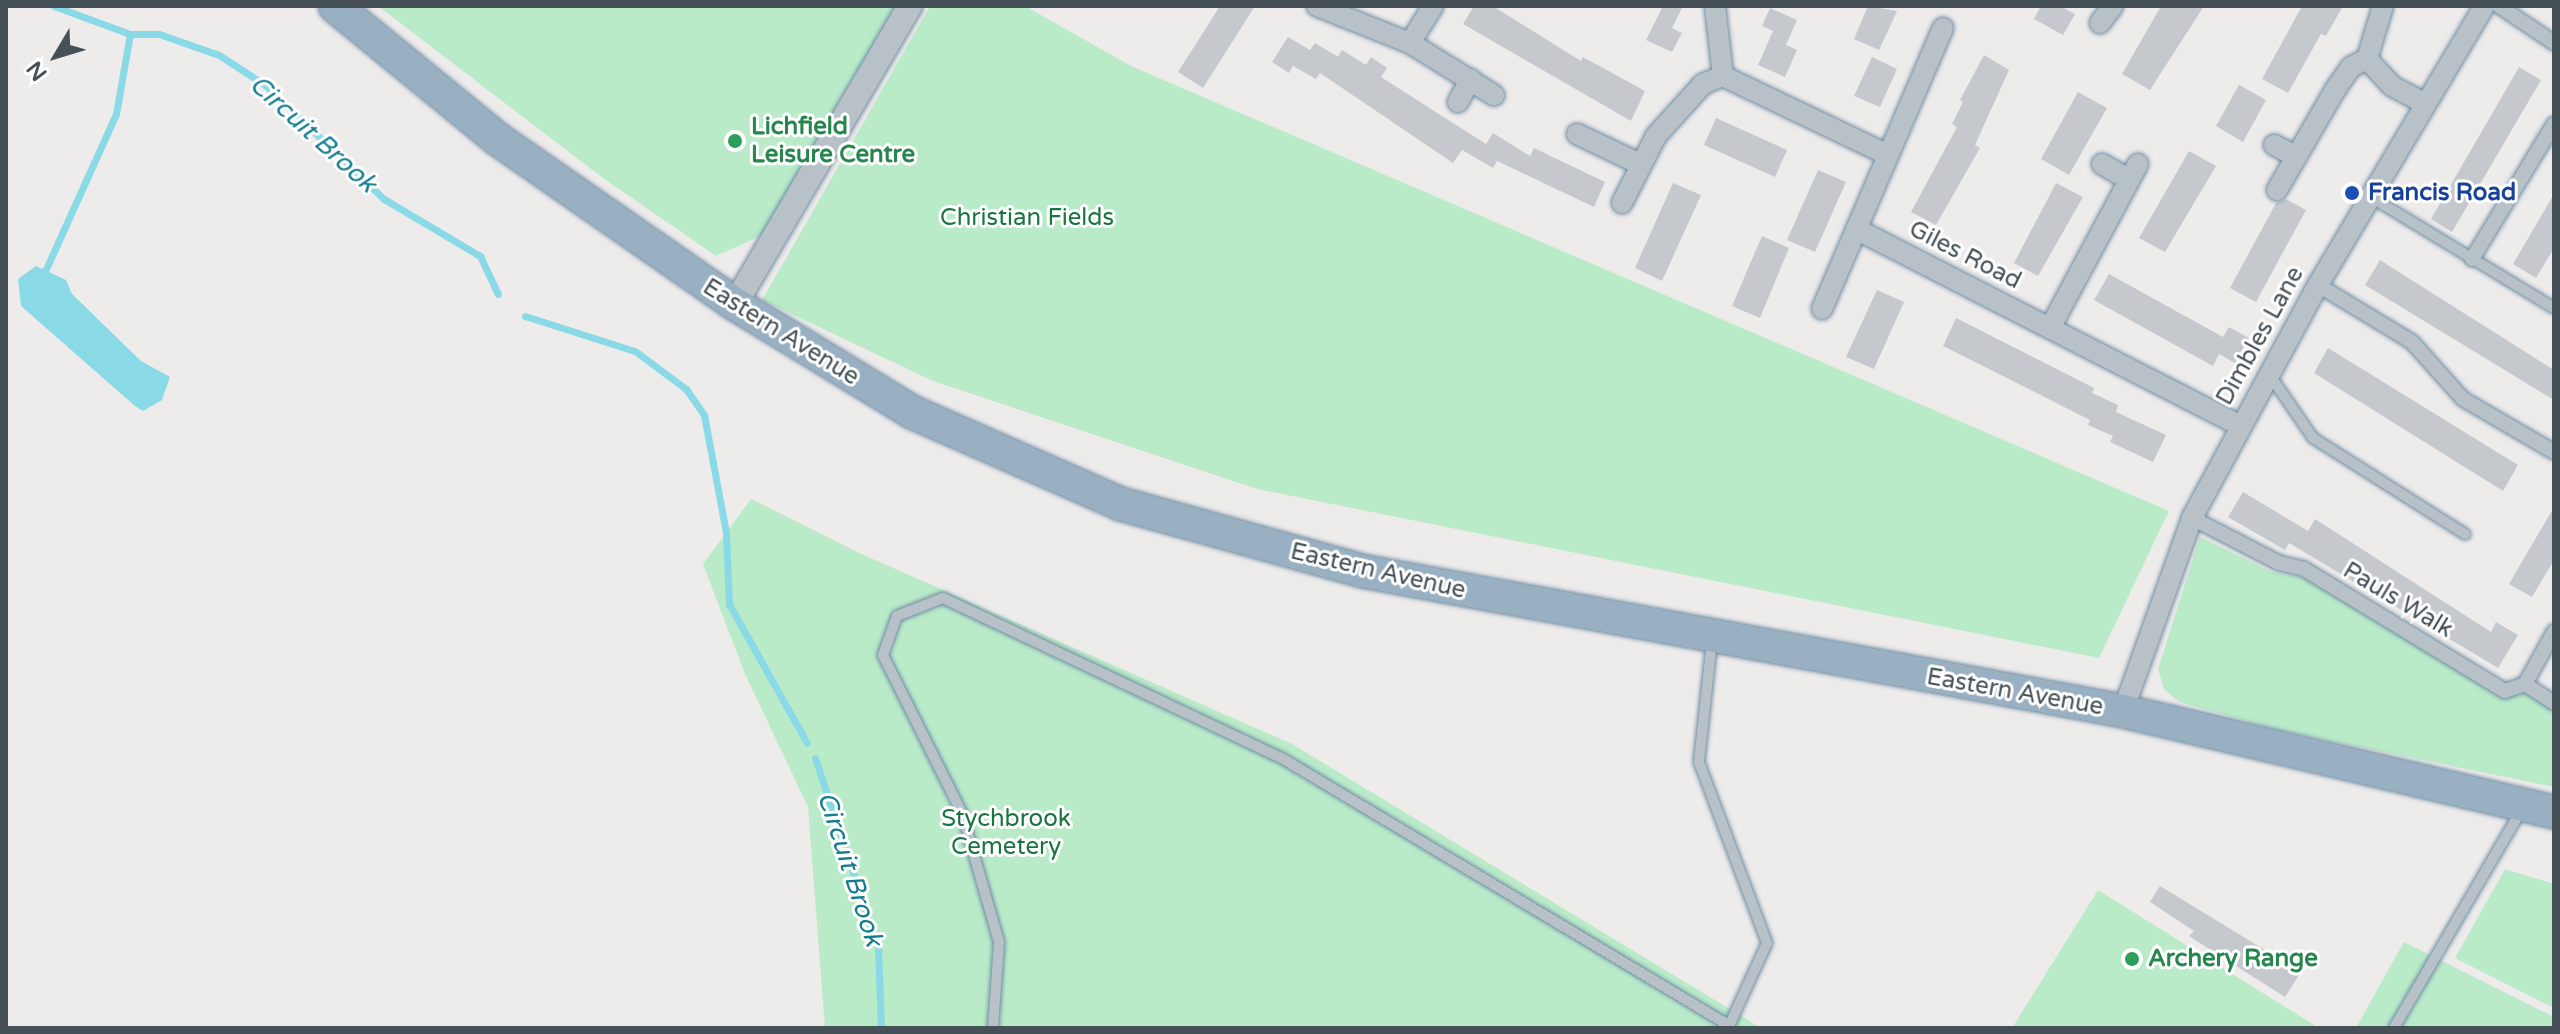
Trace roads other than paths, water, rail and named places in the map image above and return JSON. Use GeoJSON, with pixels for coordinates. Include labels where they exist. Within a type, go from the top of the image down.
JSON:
{"type":"FeatureCollection","features":[{"type":"Feature","properties":{"kind":"highway","name":"Eastern Avenue"},"geometry":{"type":"LineString","coordinates":[[335,6],[521,156],[735,304],[912,412],[1121,504],[1362,571],[1712,638],[2123,711],[2539,808]]}},
{"type":"Feature","properties":{"kind":"street"},"geometry":{"type":"LineString","coordinates":[[735,304],[910,6]]}},
{"type":"Feature","properties":{"kind":"street"},"geometry":{"type":"LineString","coordinates":[[1317,6],[1410,43],[1494,95]]}},
{"type":"Feature","properties":{"kind":"street"},"geometry":{"type":"LineString","coordinates":[[1410,43],[1433,6]]}},
{"type":"Feature","properties":{"kind":"street"},"geometry":{"type":"LineString","coordinates":[[1715,6],[1723,76]]}},
{"type":"Feature","properties":{"kind":"street"},"geometry":{"type":"LineString","coordinates":[[2100,23],[2113,6]]}},
{"type":"Feature","properties":{"kind":"street"},"geometry":{"type":"LineString","coordinates":[[2277,190],[2351,67],[2367,59],[2383,6]]}},
{"type":"Feature","properties":{"kind":"street","name":"Dimbles Lane"},"geometry":{"type":"LineString","coordinates":[[2123,711],[2192,518],[2318,285],[2484,6]]}},
{"type":"Feature","properties":{"kind":"street"},"geometry":{"type":"LineString","coordinates":[[2499,6],[2554,43]]}},
{"type":"Feature","properties":{"kind":"street"},"geometry":{"type":"LineString","coordinates":[[1822,309],[1943,28]]}},
{"type":"Feature","properties":{"kind":"street"},"geometry":{"type":"LineString","coordinates":[[1913,42],[1933,52]]}},
{"type":"Feature","properties":{"kind":"street"},"geometry":{"type":"LineString","coordinates":[[2367,59],[2392,86],[2424,103]]}},
{"type":"Feature","properties":{"kind":"street"},"geometry":{"type":"LineString","coordinates":[[1723,76],[1888,155]]}},
{"type":"Feature","properties":{"kind":"street"},"geometry":{"type":"LineString","coordinates":[[1622,203],[1640,164],[1682,105],[1723,76]]}},
{"type":"Feature","properties":{"kind":"street"},"geometry":{"type":"LineString","coordinates":[[1458,102],[1471,79]]}},
{"type":"Feature","properties":{"kind":"street"},"geometry":{"type":"LineString","coordinates":[[2472,259],[2554,124]]}},
{"type":"Feature","properties":{"kind":"street"},"geometry":{"type":"LineString","coordinates":[[1577,134],[1640,164]]}},
{"type":"Feature","properties":{"kind":"street"},"geometry":{"type":"LineString","coordinates":[[2274,145],[2296,156]]}},
{"type":"Feature","properties":{"kind":"street"},"geometry":{"type":"LineString","coordinates":[[2050,328],[2133,171],[2102,164]]}},
{"type":"Feature","properties":{"kind":"street","name":"Giles Road"},"geometry":{"type":"LineString","coordinates":[[1856,229],[2241,426]]}},
{"type":"Feature","properties":{"kind":"street"},"geometry":{"type":"LineString","coordinates":[[2318,285],[2412,342],[2463,399],[2554,452]]}},
{"type":"Feature","properties":{"kind":"street","name":"Pauls Walk"},"geometry":{"type":"LineString","coordinates":[[2192,518],[2279,563],[2304,569],[2505,691],[2525,684]]}},
{"type":"Feature","properties":{"kind":"street"},"geometry":{"type":"LineString","coordinates":[[2554,632],[2525,684],[2554,703]]}},
{"type":"Feature","properties":{"kind":"lane"},"geometry":{"type":"LineString","coordinates":[[2369,196],[2554,308]]}},
{"type":"Feature","properties":{"kind":"lane"},"geometry":{"type":"LineString","coordinates":[[2269,374],[2313,438],[2465,534]]}},
{"type":"Feature","properties":{"kind":"lane"},"geometry":{"type":"LineString","coordinates":[[993,1028],[999,942],[962,813],[883,655],[897,616],[943,598],[1285,760],[1729,1027],[1767,943],[1699,762],[1712,638]]}},
{"type":"Feature","properties":{"kind":"lane"},"geometry":{"type":"LineString","coordinates":[[2394,1028],[2539,808]]}},
{"type":"Feature","properties":{"kind":"water"},"geometry":{"type":"Polygon","coordinates":[[[36,266],[66,280],[72,294],[141,361],[170,377],[162,400],[143,411],[135,406],[21,306],[18,279],[36,266]]]}},
{"type":"Feature","properties":{"kind":"waterway","name":"Circuit Brook"},"geometry":{"type":"LineString","coordinates":[[54,6],[130,34],[159,34],[219,55],[265,85],[384,199],[480,256],[498,294]]}},
{"type":"Feature","properties":{"kind":"waterway"},"geometry":{"type":"LineString","coordinates":[[46,269],[116,114],[130,34]]}},
{"type":"Feature","properties":{"kind":"waterway","name":"Circuit Brook"},"geometry":{"type":"LineString","coordinates":[[525,316],[635,351],[686,389],[704,415],[726,533],[729,604],[807,743]]}},
{"type":"Feature","properties":{"kind":"waterway","name":"Circuit Brook"},"geometry":{"type":"LineString","coordinates":[[815,758],[878,947],[881,1028]]}},
{"type":"Feature","properties":{"kind":"place","name":"Lichfield Leisure Centre"},"geometry":{"type":"Point","coordinates":[735,141]}},
{"type":"Feature","properties":{"kind":"place","name":"Francis Road"},"geometry":{"type":"Point","coordinates":[2352,193]}},
{"type":"Feature","properties":{"kind":"place","name":"Archery Range"},"geometry":{"type":"Point","coordinates":[2132,959]}},
{"type":"Feature","properties":{"kind":"park label","name":"Christian Fields"},"geometry":{"type":"Point","coordinates":[1027,218]}},
{"type":"Feature","properties":{"kind":"park label","name":"Stychbrook Cemetery"},"geometry":{"type":"Point","coordinates":[1006,833]}}]}
